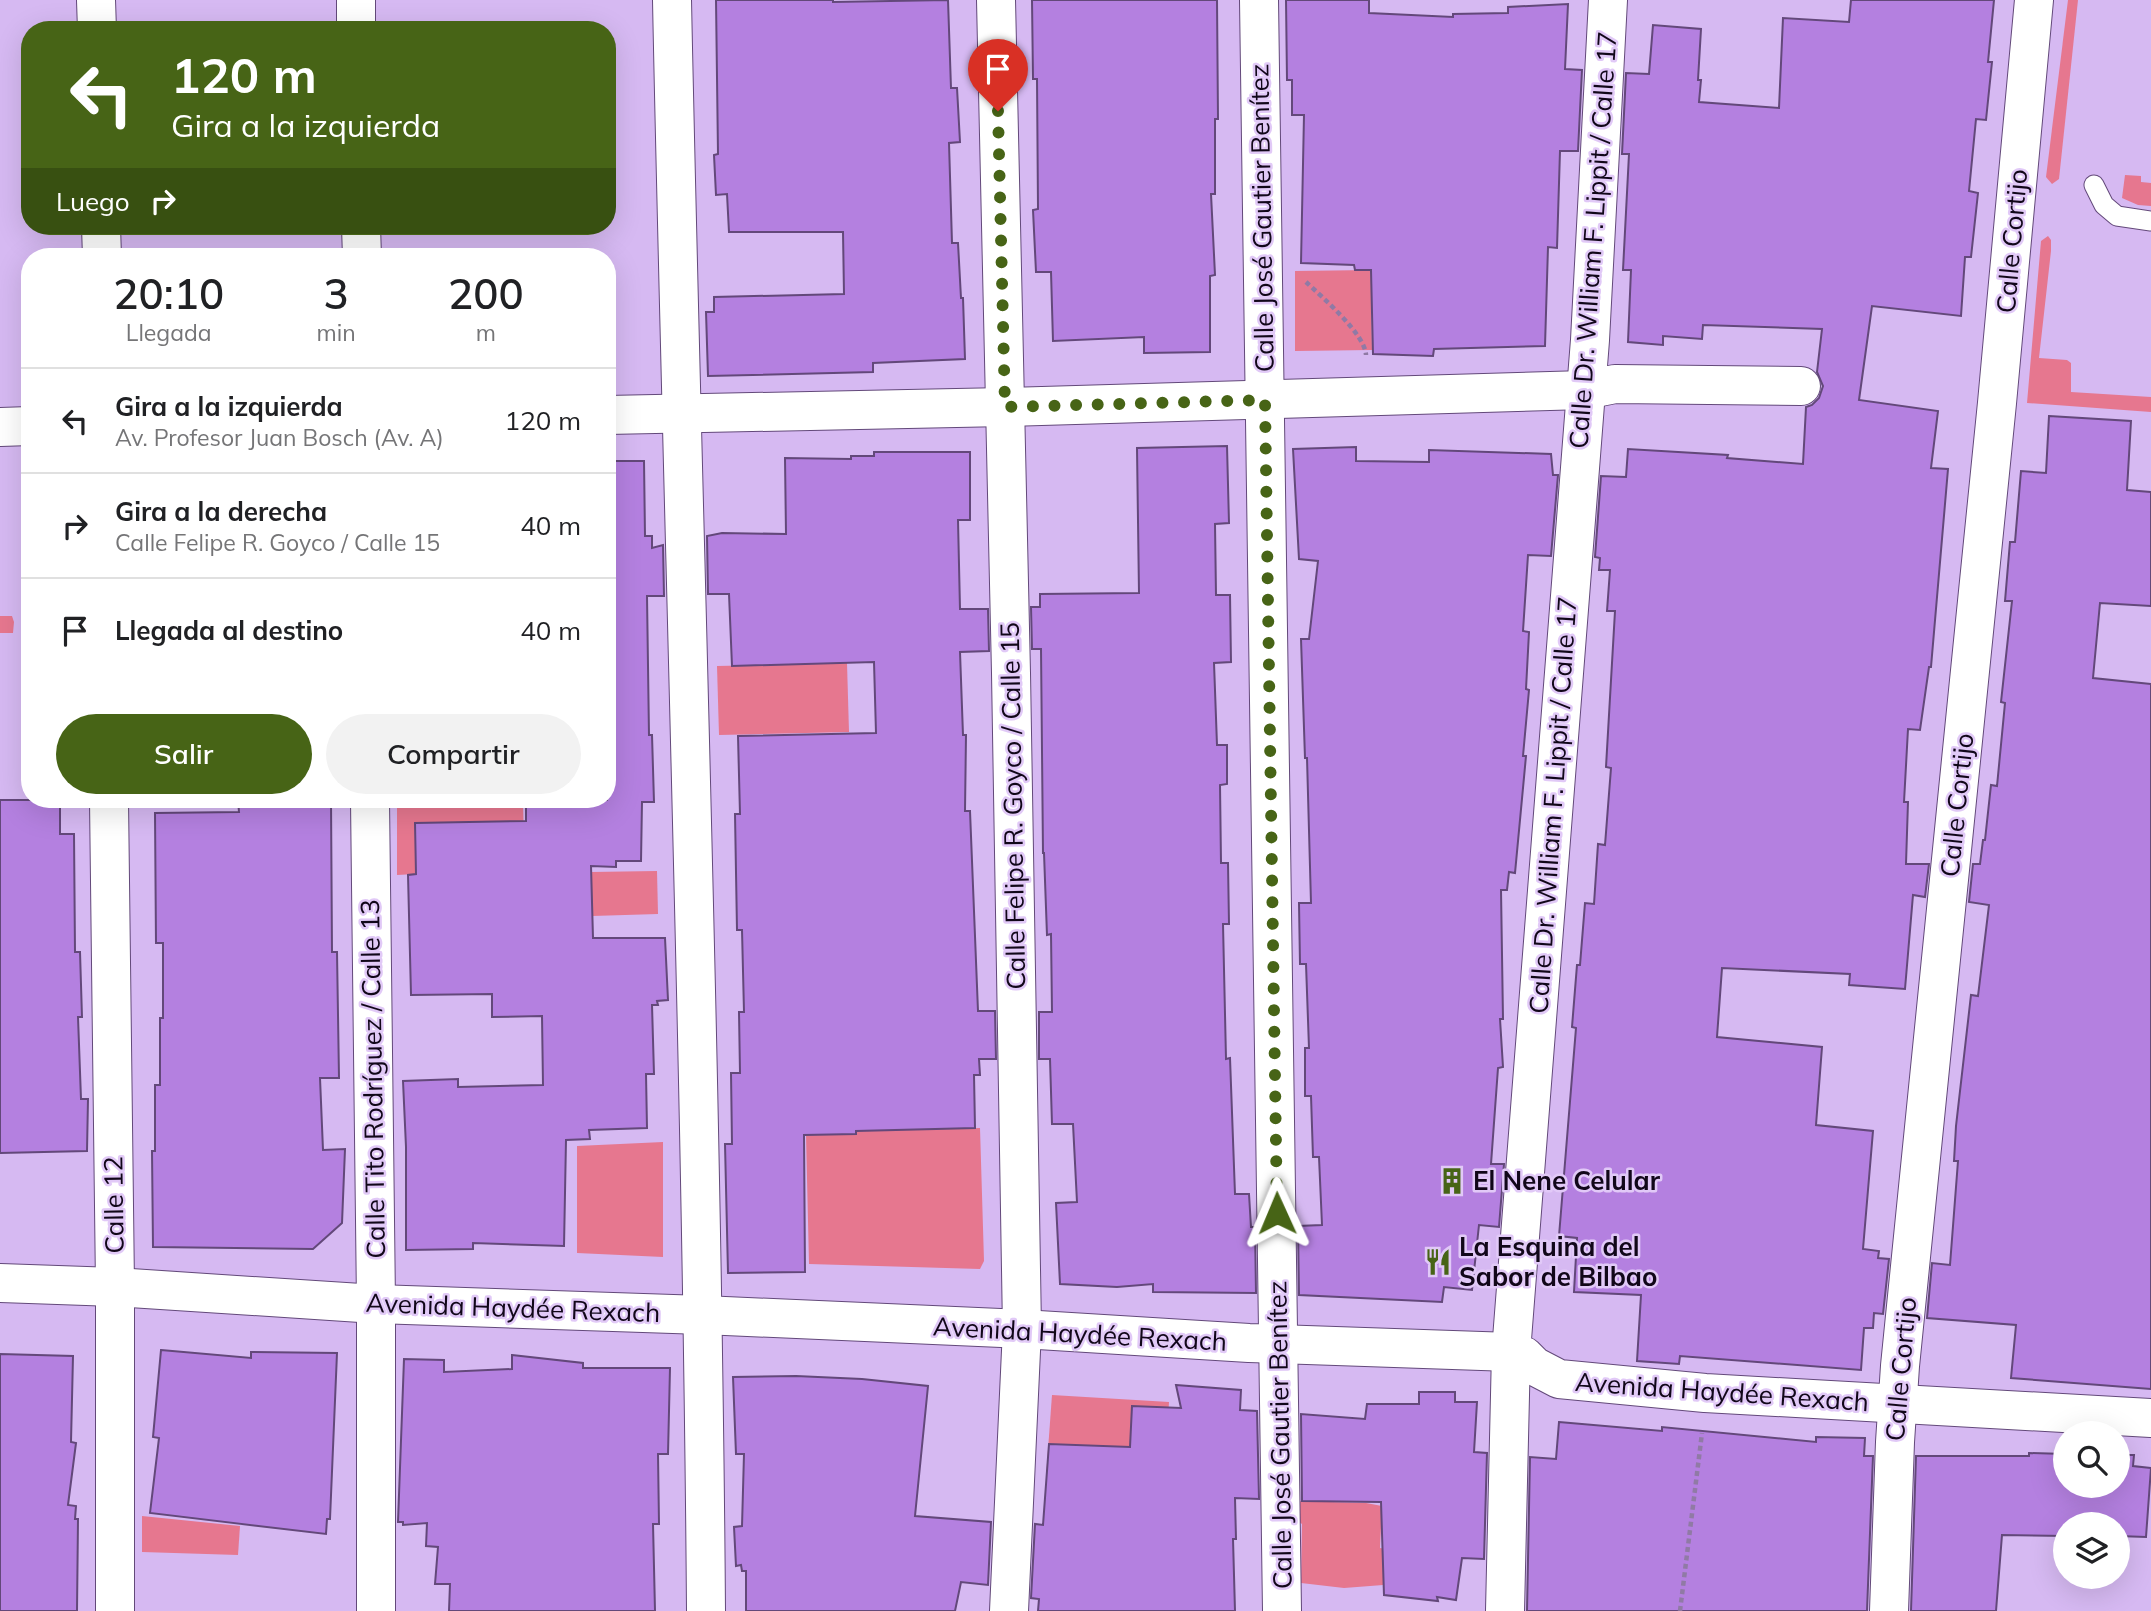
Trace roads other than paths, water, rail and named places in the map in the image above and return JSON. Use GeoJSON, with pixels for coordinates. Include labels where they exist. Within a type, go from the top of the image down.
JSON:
{"type":"FeatureCollection","features":[{"type":"Feature","properties":{"kind":"street"},"geometry":{"type":"LineString","coordinates":[[96,0],[97,21]]}},
{"type":"Feature","properties":{"kind":"street"},"geometry":{"type":"LineString","coordinates":[[356,0],[356,21]]}},
{"type":"Feature","properties":{"kind":"street"},"geometry":{"type":"LineString","coordinates":[[671,0],[696,939],[706,1611]]}},
{"type":"Feature","properties":{"kind":"street","name":"Calle Felipe R. Goyco / Calle 15"},"geometry":{"type":"LineString","coordinates":[[996,0],[1021,1329],[1009,1611]]}},
{"type":"Feature","properties":{"kind":"street","name":"Calle José Gautier Benítez"},"geometry":{"type":"LineString","coordinates":[[1259,0],[1282,1611]]}},
{"type":"Feature","properties":{"kind":"street","name":"Calle Dr. William F. Lippit / Calle 17"},"geometry":{"type":"LineString","coordinates":[[1505,1611],[1511,1352],[1590,340],[1608,0]]}},
{"type":"Feature","properties":{"kind":"street","name":"Calle Cortijo"},"geometry":{"type":"LineString","coordinates":[[1889,1611],[1898,1404],[2034,0]]}},
{"type":"Feature","properties":{"kind":"street"},"geometry":{"type":"LineString","coordinates":[[616,415],[1265,400],[1585,390],[1615,384],[1801,386]]}},
{"type":"Feature","properties":{"kind":"street"},"geometry":{"type":"LineString","coordinates":[[0,427],[21,426]]}},
{"type":"Feature","properties":{"kind":"street","name":"Calle 12"},"geometry":{"type":"LineString","coordinates":[[109,808],[115,1287],[115,1611]]}},
{"type":"Feature","properties":{"kind":"street","name":"Calle Tito Rodríguez / Calle 13"},"geometry":{"type":"LineString","coordinates":[[370,808],[376,1304],[376,1611]]}},
{"type":"Feature","properties":{"kind":"street","name":"Avenida Haydée Rexach"},"geometry":{"type":"LineString","coordinates":[[0,1283],[115,1287],[376,1304],[703,1315],[1511,1352],[1524,1356],[1534,1366],[1559,1380],[1705,1393],[2151,1418]]}},
{"type":"Feature","properties":{"kind":"lane"},"geometry":{"type":"LineString","coordinates":[[2094,185],[2104,205],[2117,216]]}},
{"type":"Feature","properties":{"kind":"lane"},"geometry":{"type":"LineString","coordinates":[[2092,212],[2151,221]]}},
{"type":"Feature","properties":{"kind":"place","name":"El Nene Celular"},"geometry":{"type":"Point","coordinates":[1452,1181]}},
{"type":"Feature","properties":{"kind":"place","name":"La Esquina del Sabor de Bilbao"},"geometry":{"type":"Point","coordinates":[1438,1262]}}]}
